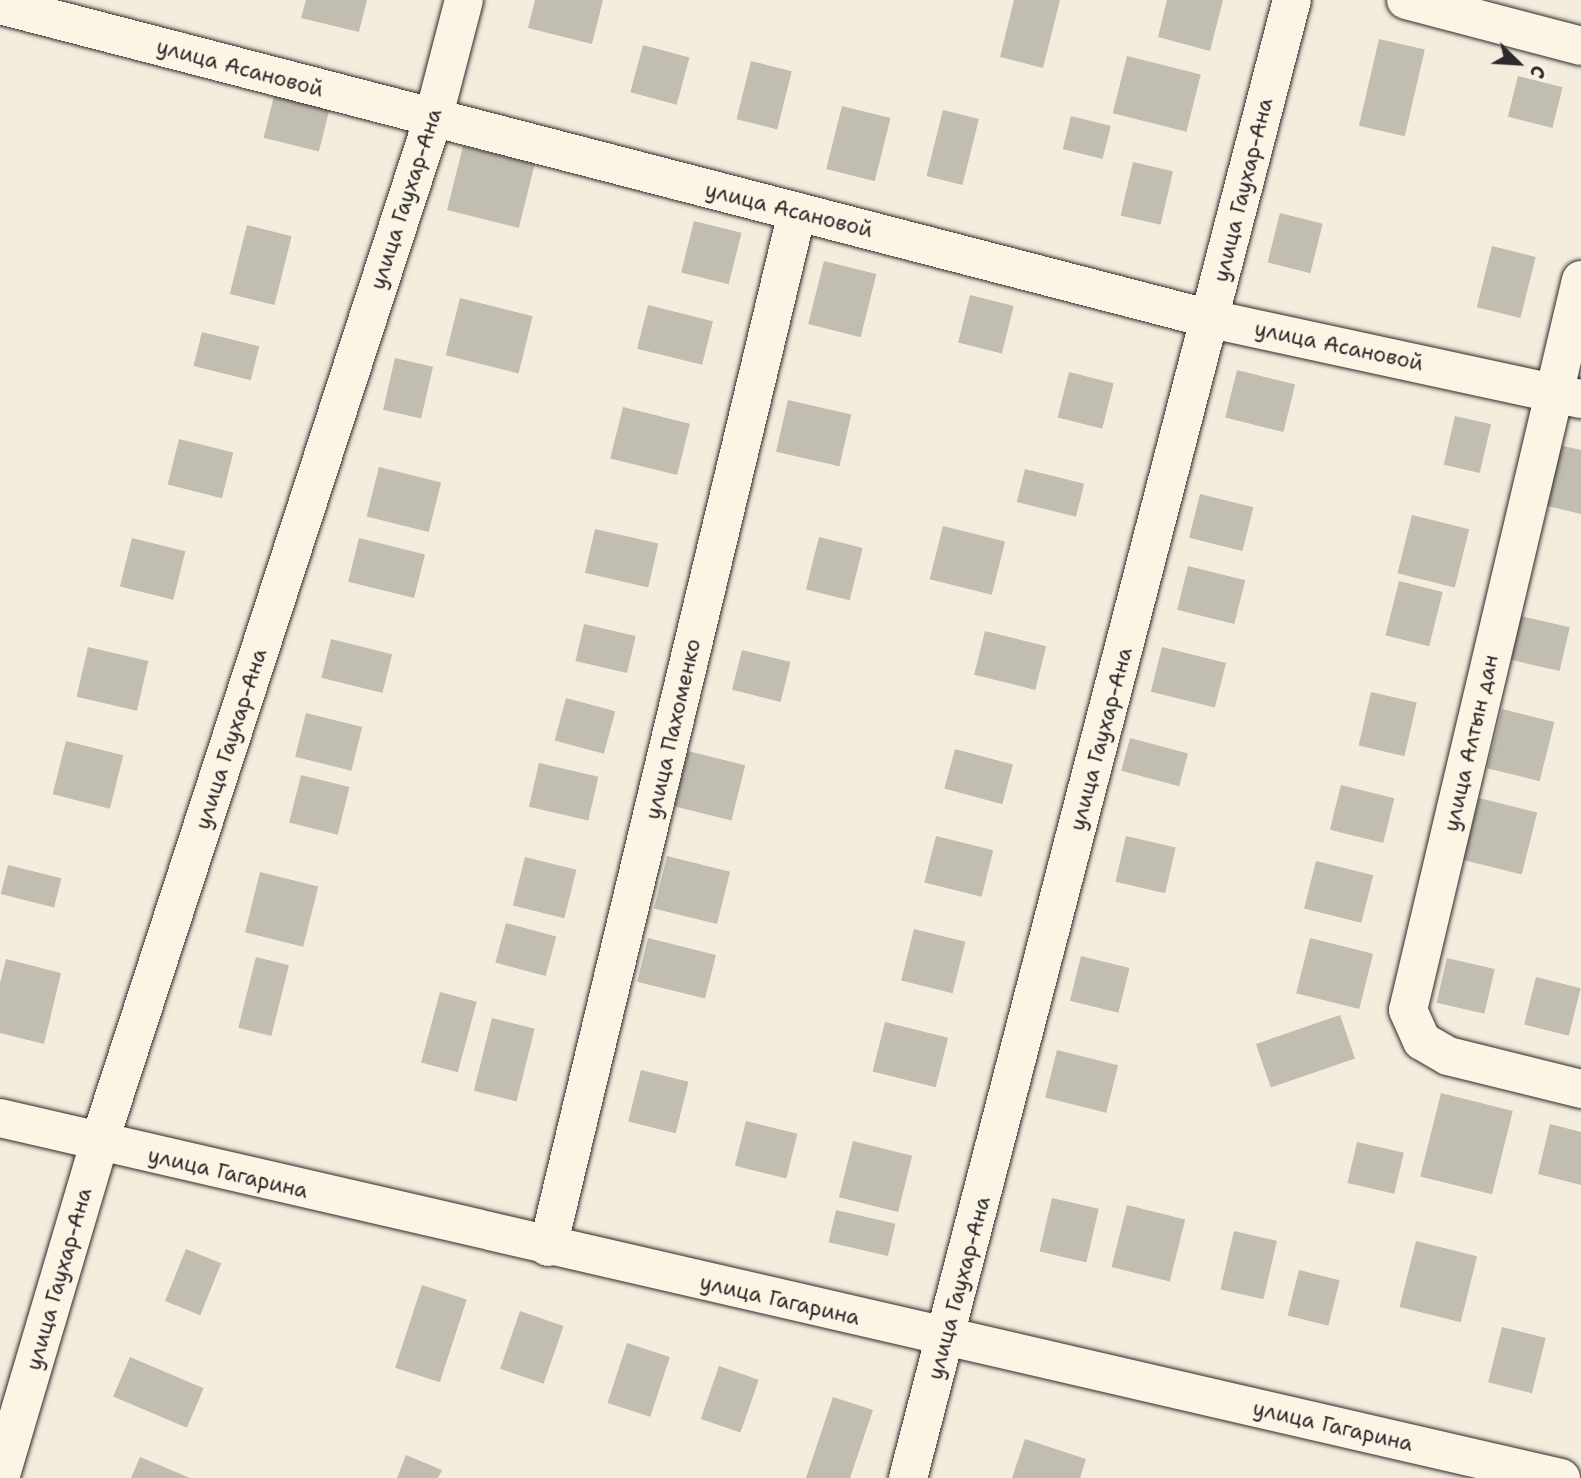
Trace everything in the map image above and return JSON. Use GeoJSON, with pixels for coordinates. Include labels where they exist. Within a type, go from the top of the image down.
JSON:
{"type":"FeatureCollection","features":[{"type":"Feature","properties":{"kind":"street","name":"улица Гаухар-Ана"},"geometry":{"type":"LineString","coordinates":[[1,1478],[99,1143],[433,119],[464,0]]}},
{"type":"Feature","properties":{"kind":"street","name":"улица Гаухар-Ана"},"geometry":{"type":"LineString","coordinates":[[908,1478],[1292,0]]}},
{"type":"Feature","properties":{"kind":"street"},"geometry":{"type":"LineString","coordinates":[[1406,0],[1581,46]]}},
{"type":"Feature","properties":{"kind":"street","name":"улица Асановой"},"geometry":{"type":"LineString","coordinates":[[0,5],[1210,319],[1567,396]]}},
{"type":"Feature","properties":{"kind":"street","name":"улица Пахоменко"},"geometry":{"type":"LineString","coordinates":[[548,1247],[797,212]]}},
{"type":"Feature","properties":{"kind":"street","name":"улица Алтын дан"},"geometry":{"type":"LineString","coordinates":[[1581,280],[1567,396],[1408,1010],[1422,1041],[1448,1056],[1581,1089]]}},
{"type":"Feature","properties":{"kind":"street","name":"улица Гагарина"},"geometry":{"type":"LineString","coordinates":[[0,1118],[548,1247],[1561,1478]]}},
{"type":"Feature","properties":{"kind":"building"},"geometry":{"type":"Polygon","coordinates":[[[306,0],[367,0],[359,32],[301,18],[306,0]]]}},
{"type":"Feature","properties":{"kind":"building"},"geometry":{"type":"Polygon","coordinates":[[[535,0],[603,0],[592,44],[528,28],[535,0]]]}},
{"type":"Feature","properties":{"kind":"building"},"geometry":{"type":"Polygon","coordinates":[[[1014,0],[1060,0],[1043,68],[1000,57],[1014,0]]]}},
{"type":"Feature","properties":{"kind":"building"},"geometry":{"type":"Polygon","coordinates":[[[1167,0],[1223,0],[1210,51],[1158,37],[1167,0]]]}},
{"type":"Feature","properties":{"kind":"building"},"geometry":{"type":"Polygon","coordinates":[[[1379,39],[1425,50],[1405,136],[1359,126],[1379,39]]]}},
{"type":"Feature","properties":{"kind":"building"},"geometry":{"type":"Polygon","coordinates":[[[643,45],[689,57],[677,105],[630,92],[643,45]]]}},
{"type":"Feature","properties":{"kind":"building"},"geometry":{"type":"Polygon","coordinates":[[[1127,56],[1201,74],[1186,132],[1113,113],[1127,56]]]}},
{"type":"Feature","properties":{"kind":"building"},"geometry":{"type":"Polygon","coordinates":[[[751,61],[792,71],[777,129],[736,119],[751,61]]]}},
{"type":"Feature","properties":{"kind":"building"},"geometry":{"type":"Polygon","coordinates":[[[1518,76],[1563,87],[1552,128],[1508,117],[1518,76]]]}},
{"type":"Feature","properties":{"kind":"building"},"geometry":{"type":"Polygon","coordinates":[[[274,96],[329,110],[319,152],[264,138],[274,96]]]}},
{"type":"Feature","properties":{"kind":"building"},"geometry":{"type":"Polygon","coordinates":[[[842,106],[891,118],[875,181],[826,169],[842,106]]]}},
{"type":"Feature","properties":{"kind":"building"},"geometry":{"type":"Polygon","coordinates":[[[943,110],[979,119],[962,185],[927,176],[943,110]]]}},
{"type":"Feature","properties":{"kind":"building"},"geometry":{"type":"Polygon","coordinates":[[[1071,116],[1111,126],[1103,159],[1063,149],[1071,116]]]}},
{"type":"Feature","properties":{"kind":"building"},"geometry":{"type":"Polygon","coordinates":[[[463,146],[535,164],[519,228],[447,210],[463,146]]]}},
{"type":"Feature","properties":{"kind":"building"},"geometry":{"type":"Polygon","coordinates":[[[1133,162],[1173,171],[1161,225],[1121,216],[1133,162]]]}},
{"type":"Feature","properties":{"kind":"building"},"geometry":{"type":"Polygon","coordinates":[[[1280,213],[1323,224],[1310,273],[1268,262],[1280,213]]]}},
{"type":"Feature","properties":{"kind":"building"},"geometry":{"type":"Polygon","coordinates":[[[694,221],[742,233],[729,284],[681,272],[694,221]]]}},
{"type":"Feature","properties":{"kind":"building"},"geometry":{"type":"Polygon","coordinates":[[[247,225],[292,236],[274,305],[230,294],[247,225]]]}},
{"type":"Feature","properties":{"kind":"building"},"geometry":{"type":"Polygon","coordinates":[[[1492,246],[1536,257],[1520,318],[1477,307],[1492,246]]]}},
{"type":"Feature","properties":{"kind":"building"},"geometry":{"type":"Polygon","coordinates":[[[824,261],[876,274],[861,337],[808,324],[824,261]]]}},
{"type":"Feature","properties":{"kind":"building"},"geometry":{"type":"Polygon","coordinates":[[[970,295],[1014,306],[1002,353],[958,343],[970,295]]]}},
{"type":"Feature","properties":{"kind":"building"},"geometry":{"type":"Polygon","coordinates":[[[460,298],[533,316],[518,373],[446,355],[460,298]]]}},
{"type":"Feature","properties":{"kind":"building"},"geometry":{"type":"Polygon","coordinates":[[[648,305],[713,321],[702,365],[637,349],[648,305]]]}},
{"type":"Feature","properties":{"kind":"building"},"geometry":{"type":"Polygon","coordinates":[[[202,332],[259,346],[251,380],[194,366],[202,332]]]}},
{"type":"Feature","properties":{"kind":"building"},"geometry":{"type":"Polygon","coordinates":[[[395,358],[433,367],[421,418],[383,410],[395,358]]]}},
{"type":"Feature","properties":{"kind":"building"},"geometry":{"type":"Polygon","coordinates":[[[1237,370],[1295,385],[1283,432],[1225,418],[1237,370]]]}},
{"type":"Feature","properties":{"kind":"building"},"geometry":{"type":"Polygon","coordinates":[[[1069,372],[1114,383],[1102,429],[1058,418],[1069,372]]]}},
{"type":"Feature","properties":{"kind":"building"},"geometry":{"type":"Polygon","coordinates":[[[788,400],[851,415],[839,466],[776,452],[788,400]]]}},
{"type":"Feature","properties":{"kind":"building"},"geometry":{"type":"Polygon","coordinates":[[[623,407],[690,424],[677,475],[610,458],[623,407]]]}},
{"type":"Feature","properties":{"kind":"building"},"geometry":{"type":"Polygon","coordinates":[[[1455,416],[1491,424],[1480,473],[1444,465],[1455,416]]]}},
{"type":"Feature","properties":{"kind":"building"},"geometry":{"type":"Polygon","coordinates":[[[179,439],[233,453],[222,498],[168,485],[179,439]]]}},
{"type":"Feature","properties":{"kind":"building"},"geometry":{"type":"Polygon","coordinates":[[[1550,443],[1581,450],[1581,514],[1535,503],[1550,443]]]}},
{"type":"Feature","properties":{"kind":"building"},"geometry":{"type":"Polygon","coordinates":[[[379,467],[441,482],[429,532],[367,516],[379,467]]]}},
{"type":"Feature","properties":{"kind":"building"},"geometry":{"type":"Polygon","coordinates":[[[1025,469],[1084,484],[1076,517],[1017,502],[1025,469]]]}},
{"type":"Feature","properties":{"kind":"building"},"geometry":{"type":"Polygon","coordinates":[[[1200,494],[1253,507],[1242,551],[1189,538],[1200,494]]]}},
{"type":"Feature","properties":{"kind":"building"},"geometry":{"type":"Polygon","coordinates":[[[1412,515],[1469,529],[1455,587],[1397,573],[1412,515]]]}},
{"type":"Feature","properties":{"kind":"building"},"geometry":{"type":"Polygon","coordinates":[[[943,526],[1005,541],[992,595],[930,579],[943,526]]]}},
{"type":"Feature","properties":{"kind":"building"},"geometry":{"type":"Polygon","coordinates":[[[595,529],[658,544],[648,587],[585,573],[595,529]]]}},
{"type":"Feature","properties":{"kind":"building"},"geometry":{"type":"Polygon","coordinates":[[[819,537],[863,548],[850,600],[806,589],[819,537]]]}},
{"type":"Feature","properties":{"kind":"building"},"geometry":{"type":"Polygon","coordinates":[[[132,538],[185,551],[173,600],[120,587],[132,538]]]}},
{"type":"Feature","properties":{"kind":"building"},"geometry":{"type":"Polygon","coordinates":[[[359,538],[425,554],[414,598],[348,582],[359,538]]]}},
{"type":"Feature","properties":{"kind":"building"},"geometry":{"type":"Polygon","coordinates":[[[1188,566],[1245,580],[1234,624],[1177,610],[1188,566]]]}},
{"type":"Feature","properties":{"kind":"building"},"geometry":{"type":"Polygon","coordinates":[[[1399,581],[1443,592],[1429,646],[1385,635],[1399,581]]]}},
{"type":"Feature","properties":{"kind":"building"},"geometry":{"type":"Polygon","coordinates":[[[1521,616],[1570,627],[1560,671],[1511,660],[1521,616]]]}},
{"type":"Feature","properties":{"kind":"building"},"geometry":{"type":"Polygon","coordinates":[[[584,624],[636,636],[627,673],[575,661],[584,624]]]}},
{"type":"Feature","properties":{"kind":"building"},"geometry":{"type":"Polygon","coordinates":[[[985,631],[1046,646],[1035,690],[974,675],[985,631]]]}},
{"type":"Feature","properties":{"kind":"building"},"geometry":{"type":"Polygon","coordinates":[[[331,639],[392,654],[382,693],[321,678],[331,639]]]}},
{"type":"Feature","properties":{"kind":"building"},"geometry":{"type":"Polygon","coordinates":[[[88,647],[148,661],[137,711],[77,697],[88,647]]]}},
{"type":"Feature","properties":{"kind":"building"},"geometry":{"type":"Polygon","coordinates":[[[1162,647],[1226,663],[1215,708],[1151,692],[1162,647]]]}},
{"type":"Feature","properties":{"kind":"building"},"geometry":{"type":"Polygon","coordinates":[[[742,650],[791,662],[781,702],[732,690],[742,650]]]}},
{"type":"Feature","properties":{"kind":"building"},"geometry":{"type":"Polygon","coordinates":[[[1371,692],[1417,703],[1404,756],[1359,746],[1371,692]]]}},
{"type":"Feature","properties":{"kind":"building"},"geometry":{"type":"Polygon","coordinates":[[[566,698],[615,711],[604,754],[555,741],[566,698]]]}},
{"type":"Feature","properties":{"kind":"building"},"geometry":{"type":"Polygon","coordinates":[[[1502,709],[1554,722],[1540,781],[1487,768],[1502,709]]]}},
{"type":"Feature","properties":{"kind":"building"},"geometry":{"type":"Polygon","coordinates":[[[306,713],[362,727],[351,771],[295,757],[306,713]]]}},
{"type":"Feature","properties":{"kind":"building"},"geometry":{"type":"Polygon","coordinates":[[[1130,738],[1188,754],[1179,786],[1121,771],[1130,738]]]}},
{"type":"Feature","properties":{"kind":"building"},"geometry":{"type":"Polygon","coordinates":[[[66,741],[123,755],[110,809],[53,794],[66,741]]]}},
{"type":"Feature","properties":{"kind":"building"},"geometry":{"type":"Polygon","coordinates":[[[955,749],[1013,765],[1002,804],[944,789],[955,749]]]}},
{"type":"Feature","properties":{"kind":"building"},"geometry":{"type":"Polygon","coordinates":[[[688,751],[745,765],[731,821],[674,806],[688,751]]]}},
{"type":"Feature","properties":{"kind":"building"},"geometry":{"type":"Polygon","coordinates":[[[539,763],[598,777],[588,821],[529,807],[539,763]]]}},
{"type":"Feature","properties":{"kind":"building"},"geometry":{"type":"Polygon","coordinates":[[[301,775],[350,787],[338,835],[289,823],[301,775]]]}},
{"type":"Feature","properties":{"kind":"building"},"geometry":{"type":"Polygon","coordinates":[[[1341,785],[1394,798],[1383,843],[1330,830],[1341,785]]]}},
{"type":"Feature","properties":{"kind":"building"},"geometry":{"type":"Polygon","coordinates":[[[1479,798],[1537,813],[1522,875],[1464,860],[1479,798]]]}},
{"type":"Feature","properties":{"kind":"building"},"geometry":{"type":"Polygon","coordinates":[[[936,836],[993,850],[982,897],[924,883],[936,836]]]}},
{"type":"Feature","properties":{"kind":"building"},"geometry":{"type":"Polygon","coordinates":[[[1126,836],[1176,847],[1165,893],[1115,882],[1126,836]]]}},
{"type":"Feature","properties":{"kind":"building"},"geometry":{"type":"Polygon","coordinates":[[[667,856],[730,872],[717,924],[654,908],[667,856]]]}},
{"type":"Feature","properties":{"kind":"building"},"geometry":{"type":"Polygon","coordinates":[[[525,857],[576,870],[564,918],[513,906],[525,857]]]}},
{"type":"Feature","properties":{"kind":"building"},"geometry":{"type":"Polygon","coordinates":[[[1316,861],[1373,875],[1361,923],[1304,909],[1316,861]]]}},
{"type":"Feature","properties":{"kind":"building"},"geometry":{"type":"Polygon","coordinates":[[[8,865],[61,878],[54,907],[1,894],[8,865]]]}},
{"type":"Feature","properties":{"kind":"building"},"geometry":{"type":"Polygon","coordinates":[[[260,872],[318,887],[303,947],[245,932],[260,872]]]}},
{"type":"Feature","properties":{"kind":"building"},"geometry":{"type":"Polygon","coordinates":[[[506,923],[556,936],[546,976],[495,963],[506,923]]]}},
{"type":"Feature","properties":{"kind":"building"},"geometry":{"type":"Polygon","coordinates":[[[914,929],[965,942],[953,993],[901,980],[914,929]]]}},
{"type":"Feature","properties":{"kind":"building"},"geometry":{"type":"Polygon","coordinates":[[[648,938],[716,955],[705,999],[637,982],[648,938]]]}},
{"type":"Feature","properties":{"kind":"building"},"geometry":{"type":"Polygon","coordinates":[[[1310,938],[1373,954],[1359,1009],[1296,993],[1310,938]]]}},
{"type":"Feature","properties":{"kind":"building"},"geometry":{"type":"Polygon","coordinates":[[[1081,956],[1130,968],[1118,1013],[1070,1001],[1081,956]]]}},
{"type":"Feature","properties":{"kind":"building"},"geometry":{"type":"Polygon","coordinates":[[[256,957],[289,965],[271,1036],[238,1028],[256,957]]]}},
{"type":"Feature","properties":{"kind":"building"},"geometry":{"type":"Polygon","coordinates":[[[1447,958],[1495,969],[1484,1014],[1437,1003],[1447,958]]]}},
{"type":"Feature","properties":{"kind":"building"},"geometry":{"type":"Polygon","coordinates":[[[6,959],[61,973],[44,1044],[0,1033],[0,983],[6,959]]]}},
{"type":"Feature","properties":{"kind":"building"},"geometry":{"type":"Polygon","coordinates":[[[1536,977],[1581,988],[1569,1036],[1524,1025],[1536,977]]]}},
{"type":"Feature","properties":{"kind":"building"},"geometry":{"type":"Polygon","coordinates":[[[440,992],[477,1002],[458,1072],[421,1063],[440,992]]]}},
{"type":"Feature","properties":{"kind":"building"},"geometry":{"type":"Polygon","coordinates":[[[1340,1015],[1355,1058],[1271,1087],[1256,1044],[1340,1015]]]}},
{"type":"Feature","properties":{"kind":"building"},"geometry":{"type":"Polygon","coordinates":[[[492,1018],[535,1029],[517,1101],[474,1091],[492,1018]]]}},
{"type":"Feature","properties":{"kind":"building"},"geometry":{"type":"Polygon","coordinates":[[[885,1022],[948,1038],[936,1087],[873,1071],[885,1022]]]}},
{"type":"Feature","properties":{"kind":"building"},"geometry":{"type":"Polygon","coordinates":[[[1057,1050],[1118,1065],[1106,1113],[1045,1098],[1057,1050]]]}},
{"type":"Feature","properties":{"kind":"building"},"geometry":{"type":"Polygon","coordinates":[[[641,1070],[689,1082],[676,1133],[628,1121],[641,1070]]]}},
{"type":"Feature","properties":{"kind":"building"},"geometry":{"type":"Polygon","coordinates":[[[1441,1093],[1513,1111],[1492,1194],[1420,1176],[1441,1093]]]}},
{"type":"Feature","properties":{"kind":"building"},"geometry":{"type":"Polygon","coordinates":[[[746,1121],[797,1134],[786,1178],[735,1166],[746,1121]]]}},
{"type":"Feature","properties":{"kind":"building"},"geometry":{"type":"Polygon","coordinates":[[[1550,1124],[1581,1132],[1581,1185],[1538,1174],[1550,1124]]]}},
{"type":"Feature","properties":{"kind":"building"},"geometry":{"type":"Polygon","coordinates":[[[853,1141],[912,1156],[898,1212],[839,1197],[853,1141]]]}},
{"type":"Feature","properties":{"kind":"building"},"geometry":{"type":"Polygon","coordinates":[[[1357,1142],[1404,1153],[1394,1194],[1348,1183],[1357,1142]]]}},
{"type":"Feature","properties":{"kind":"building"},"geometry":{"type":"Polygon","coordinates":[[[1052,1198],[1099,1209],[1086,1262],[1040,1252],[1052,1198]]]}},
{"type":"Feature","properties":{"kind":"building"},"geometry":{"type":"Polygon","coordinates":[[[1127,1205],[1185,1220],[1170,1282],[1112,1267],[1127,1205]]]}},
{"type":"Feature","properties":{"kind":"building"},"geometry":{"type":"Polygon","coordinates":[[[836,1210],[895,1224],[888,1256],[829,1242],[836,1210]]]}},
{"type":"Feature","properties":{"kind":"building"},"geometry":{"type":"Polygon","coordinates":[[[1234,1231],[1277,1241],[1263,1299],[1221,1289],[1234,1231]]]}},
{"type":"Feature","properties":{"kind":"building"},"geometry":{"type":"Polygon","coordinates":[[[1416,1241],[1477,1256],[1461,1322],[1400,1307],[1416,1241]]]}},
{"type":"Feature","properties":{"kind":"building"},"geometry":{"type":"Polygon","coordinates":[[[186,1249],[221,1263],[200,1315],[165,1301],[186,1249]]]}},
{"type":"Feature","properties":{"kind":"building"},"geometry":{"type":"Polygon","coordinates":[[[1299,1270],[1340,1280],[1328,1326],[1288,1316],[1299,1270]]]}},
{"type":"Feature","properties":{"kind":"building"},"geometry":{"type":"Polygon","coordinates":[[[422,1285],[467,1300],[440,1382],[395,1368],[422,1285]]]}},
{"type":"Feature","properties":{"kind":"building"},"geometry":{"type":"Polygon","coordinates":[[[520,1311],[563,1326],[544,1384],[500,1369],[520,1311]]]}},
{"type":"Feature","properties":{"kind":"building"},"geometry":{"type":"Polygon","coordinates":[[[1502,1327],[1546,1338],[1532,1393],[1488,1382],[1502,1327]]]}},
{"type":"Feature","properties":{"kind":"building"},"geometry":{"type":"Polygon","coordinates":[[[627,1343],[670,1357],[650,1417],[608,1403],[627,1343]]]}},
{"type":"Feature","properties":{"kind":"building"},"geometry":{"type":"Polygon","coordinates":[[[130,1357],[204,1388],[187,1428],[113,1397],[130,1357]]]}},
{"type":"Feature","properties":{"kind":"building"},"geometry":{"type":"Polygon","coordinates":[[[719,1366],[759,1380],[740,1433],[701,1419],[719,1366]]]}},
{"type":"Feature","properties":{"kind":"building"},"geometry":{"type":"Polygon","coordinates":[[[833,1397],[873,1410],[850,1478],[806,1478],[833,1397]]]}},
{"type":"Feature","properties":{"kind":"building"},"geometry":{"type":"Polygon","coordinates":[[[1025,1439],[1086,1459],[1080,1478],[1012,1478],[1025,1439]]]}},
{"type":"Feature","properties":{"kind":"building"},"geometry":{"type":"Polygon","coordinates":[[[406,1455],[442,1470],[438,1478],[397,1478],[406,1455]]]}},
{"type":"Feature","properties":{"kind":"building"},"geometry":{"type":"Polygon","coordinates":[[[140,1457],[190,1478],[131,1478],[140,1457]]]}}]}
